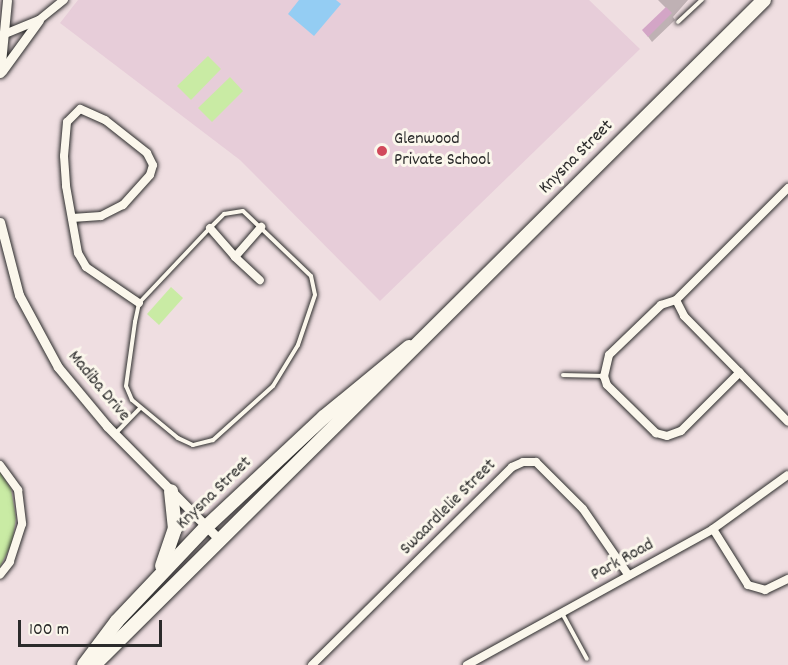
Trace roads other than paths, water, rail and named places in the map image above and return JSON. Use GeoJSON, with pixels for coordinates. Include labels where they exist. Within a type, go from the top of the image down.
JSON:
{"type":"FeatureCollection","features":[{"type":"Feature","properties":{"kind":"highway","name":"Knysna Street"},"geometry":{"type":"LineString","coordinates":[[94,665],[396,369],[416,342],[764,0]]}},
{"type":"Feature","properties":{"kind":"highway","name":"Knysna Street"},"geometry":{"type":"LineString","coordinates":[[84,665],[156,579],[206,527],[324,417],[389,360],[416,342]]}},
{"type":"Feature","properties":{"kind":"highway"},"geometry":{"type":"LineString","coordinates":[[156,579],[174,539],[171,491]]}},
{"type":"Feature","properties":{"kind":"street"},"geometry":{"type":"LineString","coordinates":[[0,74],[7,0]]}},
{"type":"Feature","properties":{"kind":"street"},"geometry":{"type":"LineString","coordinates":[[2,36],[39,20],[64,0]]}},
{"type":"Feature","properties":{"kind":"street"},"geometry":{"type":"LineString","coordinates":[[0,74],[39,20]]}},
{"type":"Feature","properties":{"kind":"street"},"geometry":{"type":"LineString","coordinates":[[72,218],[101,216],[123,205],[150,175],[153,165],[147,153],[105,120],[80,109],[68,122],[64,156],[72,218],[78,253],[86,267],[139,303]]}},
{"type":"Feature","properties":{"kind":"street"},"geometry":{"type":"LineString","coordinates":[[740,372],[681,431],[667,436],[656,433],[610,388],[604,376],[609,355],[661,305],[676,300],[788,188]]}},
{"type":"Feature","properties":{"kind":"street","name":"Madiba Drive"},"geometry":{"type":"LineString","coordinates":[[0,222],[19,295],[38,334],[69,381],[115,434],[221,541]]}},
{"type":"Feature","properties":{"kind":"street"},"geometry":{"type":"LineString","coordinates":[[235,257],[261,227]]}},
{"type":"Feature","properties":{"kind":"street"},"geometry":{"type":"LineString","coordinates":[[210,228],[235,257],[260,280]]}},
{"type":"Feature","properties":{"kind":"street"},"geometry":{"type":"LineString","coordinates":[[676,300],[684,316],[788,422]]}},
{"type":"Feature","properties":{"kind":"street","name":"Swaardlelie Street"},"geometry":{"type":"LineString","coordinates":[[312,665],[512,467],[523,462],[536,462],[583,508],[627,573]]}},
{"type":"Feature","properties":{"kind":"street"},"geometry":{"type":"LineString","coordinates":[[0,465],[18,490],[22,524],[10,562],[0,575]]}},
{"type":"Feature","properties":{"kind":"street","name":"Park Road"},"geometry":{"type":"LineString","coordinates":[[466,665],[627,573],[713,529],[788,475]]}},
{"type":"Feature","properties":{"kind":"street"},"geometry":{"type":"LineString","coordinates":[[713,529],[748,585],[765,590],[788,579]]}},
{"type":"Feature","properties":{"kind":"lane"},"geometry":{"type":"LineString","coordinates":[[678,22],[702,0]]}},
{"type":"Feature","properties":{"kind":"lane"},"geometry":{"type":"LineString","coordinates":[[243,211],[311,276],[315,287],[298,345],[278,380],[232,425],[201,444],[184,442],[139,408],[126,386],[139,303],[210,228],[224,214],[243,211]]}},
{"type":"Feature","properties":{"kind":"lane"},"geometry":{"type":"LineString","coordinates":[[563,375],[604,376]]}},
{"type":"Feature","properties":{"kind":"lane"},"geometry":{"type":"LineString","coordinates":[[115,434],[139,408]]}},
{"type":"Feature","properties":{"kind":"lane"},"geometry":{"type":"LineString","coordinates":[[562,612],[587,659]]}},
{"type":"Feature","properties":{"kind":"water"},"geometry":{"type":"Polygon","coordinates":[[[299,0],[336,0],[341,4],[314,36],[288,14],[299,0]]]}},
{"type":"Feature","properties":{"kind":"place","name":"Glenwood Private School"},"geometry":{"type":"Point","coordinates":[382,151]}}]}
